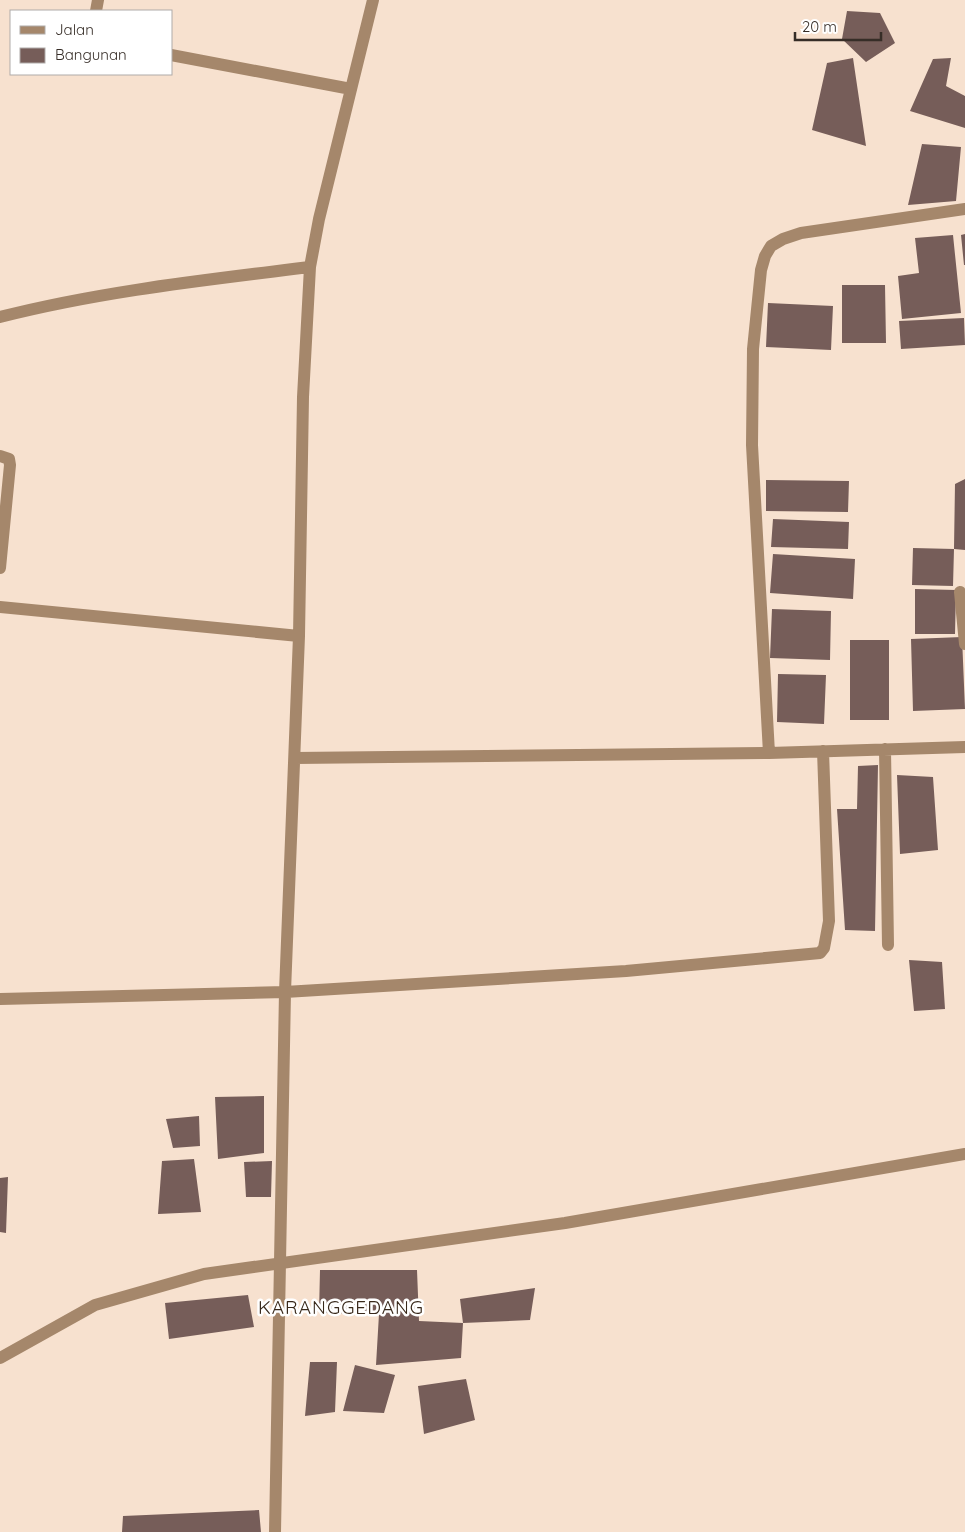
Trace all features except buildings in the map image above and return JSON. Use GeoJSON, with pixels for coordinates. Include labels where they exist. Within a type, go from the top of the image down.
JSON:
{"type":"FeatureCollection","features":[{"type":"Feature","properties":{"kind":"street"},"geometry":{"type":"LineString","coordinates":[[275,1532],[285,992],[299,636],[303,397],[310,266],[319,219],[373,0]]}},
{"type":"Feature","properties":{"kind":"street"},"geometry":{"type":"LineString","coordinates":[[172,56],[351,89]]}},
{"type":"Feature","properties":{"kind":"street"},"geometry":{"type":"LineString","coordinates":[[769,753],[752,445],[753,349],[761,270],[765,256],[771,246],[783,239],[801,233],[965,209]]}},
{"type":"Feature","properties":{"kind":"street"},"geometry":{"type":"LineString","coordinates":[[0,317],[51,304],[146,288],[310,266]]}},
{"type":"Feature","properties":{"kind":"street"},"geometry":{"type":"LineString","coordinates":[[0,456],[9,459],[10,465],[0,568]]}},
{"type":"Feature","properties":{"kind":"street"},"geometry":{"type":"LineString","coordinates":[[960,592],[965,644]]}},
{"type":"Feature","properties":{"kind":"street"},"geometry":{"type":"LineString","coordinates":[[0,607],[299,636]]}},
{"type":"Feature","properties":{"kind":"street"},"geometry":{"type":"LineString","coordinates":[[295,758],[769,753],[965,747]]}},
{"type":"Feature","properties":{"kind":"street"},"geometry":{"type":"LineString","coordinates":[[885,749],[888,945]]}},
{"type":"Feature","properties":{"kind":"street"},"geometry":{"type":"LineString","coordinates":[[0,999],[285,992],[626,971],[820,953],[824,948],[829,921],[823,751]]}},
{"type":"Feature","properties":{"kind":"street"},"geometry":{"type":"LineString","coordinates":[[0,1358],[95,1305],[204,1274],[565,1223],[965,1154]]}},
{"type":"Feature","properties":{"kind":"district","name":"KARANGGEDANG"},"geometry":{"type":"Point","coordinates":[341,1307]}}]}
